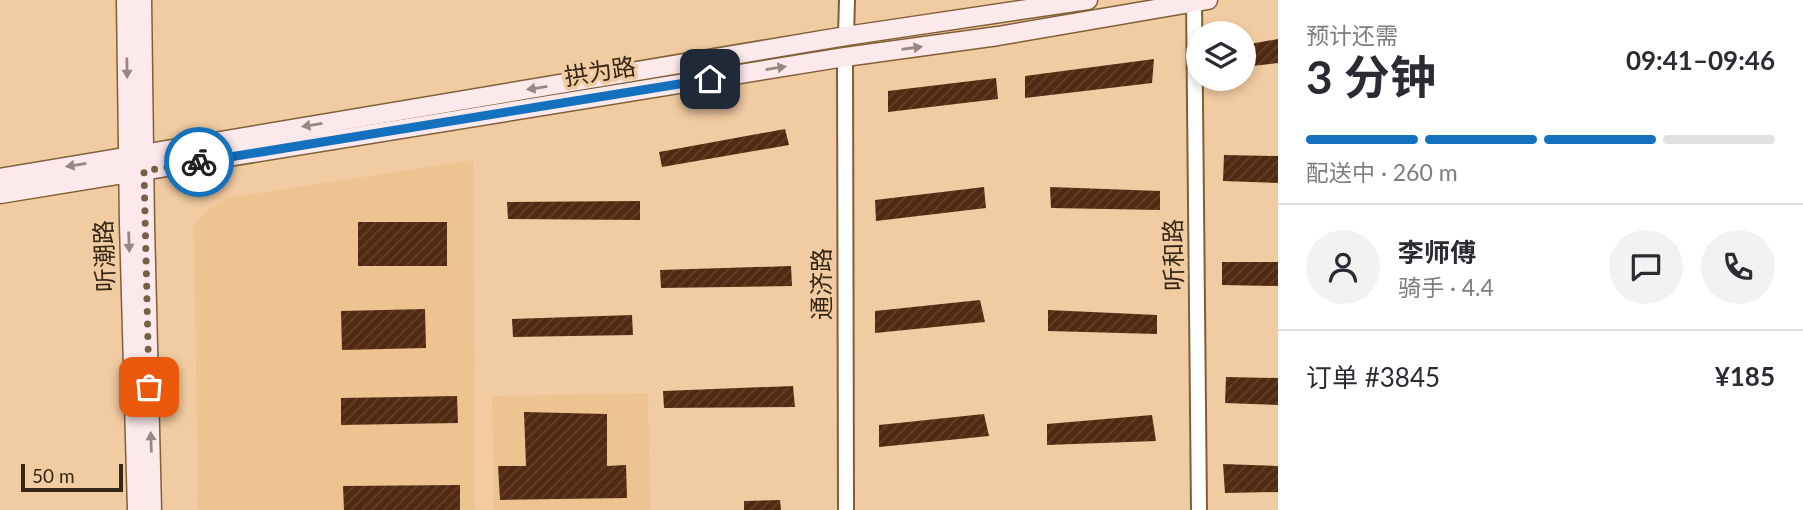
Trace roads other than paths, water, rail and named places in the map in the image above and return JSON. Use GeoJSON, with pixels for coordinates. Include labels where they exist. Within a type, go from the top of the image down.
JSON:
{"type":"FeatureCollection","features":[{"type":"Feature","properties":{"kind":"main road","name":"听潮路"},"geometry":{"type":"LineString","coordinates":[[126,0],[152,510]]}},
{"type":"Feature","properties":{"kind":"main road","name":"听潮路"},"geometry":{"type":"LineString","coordinates":[[137,510],[136,164],[142,0]]}},
{"type":"Feature","properties":{"kind":"main road","name":"拱为路"},"geometry":{"type":"LineString","coordinates":[[136,164],[222,139],[846,36],[1088,0]]}},
{"type":"Feature","properties":{"kind":"main road","name":"拱为路"},"geometry":{"type":"LineString","coordinates":[[2,186],[998,36],[1199,1]]}},
{"type":"Feature","properties":{"kind":"street"},"geometry":{"type":"LineString","coordinates":[[846,36],[847,0]]}},
{"type":"Feature","properties":{"kind":"street","name":"听和路"},"geometry":{"type":"LineString","coordinates":[[1199,1],[1199,510]]}},
{"type":"Feature","properties":{"kind":"street","name":"通济路"},"geometry":{"type":"LineString","coordinates":[[845,57],[846,510]]}}]}
